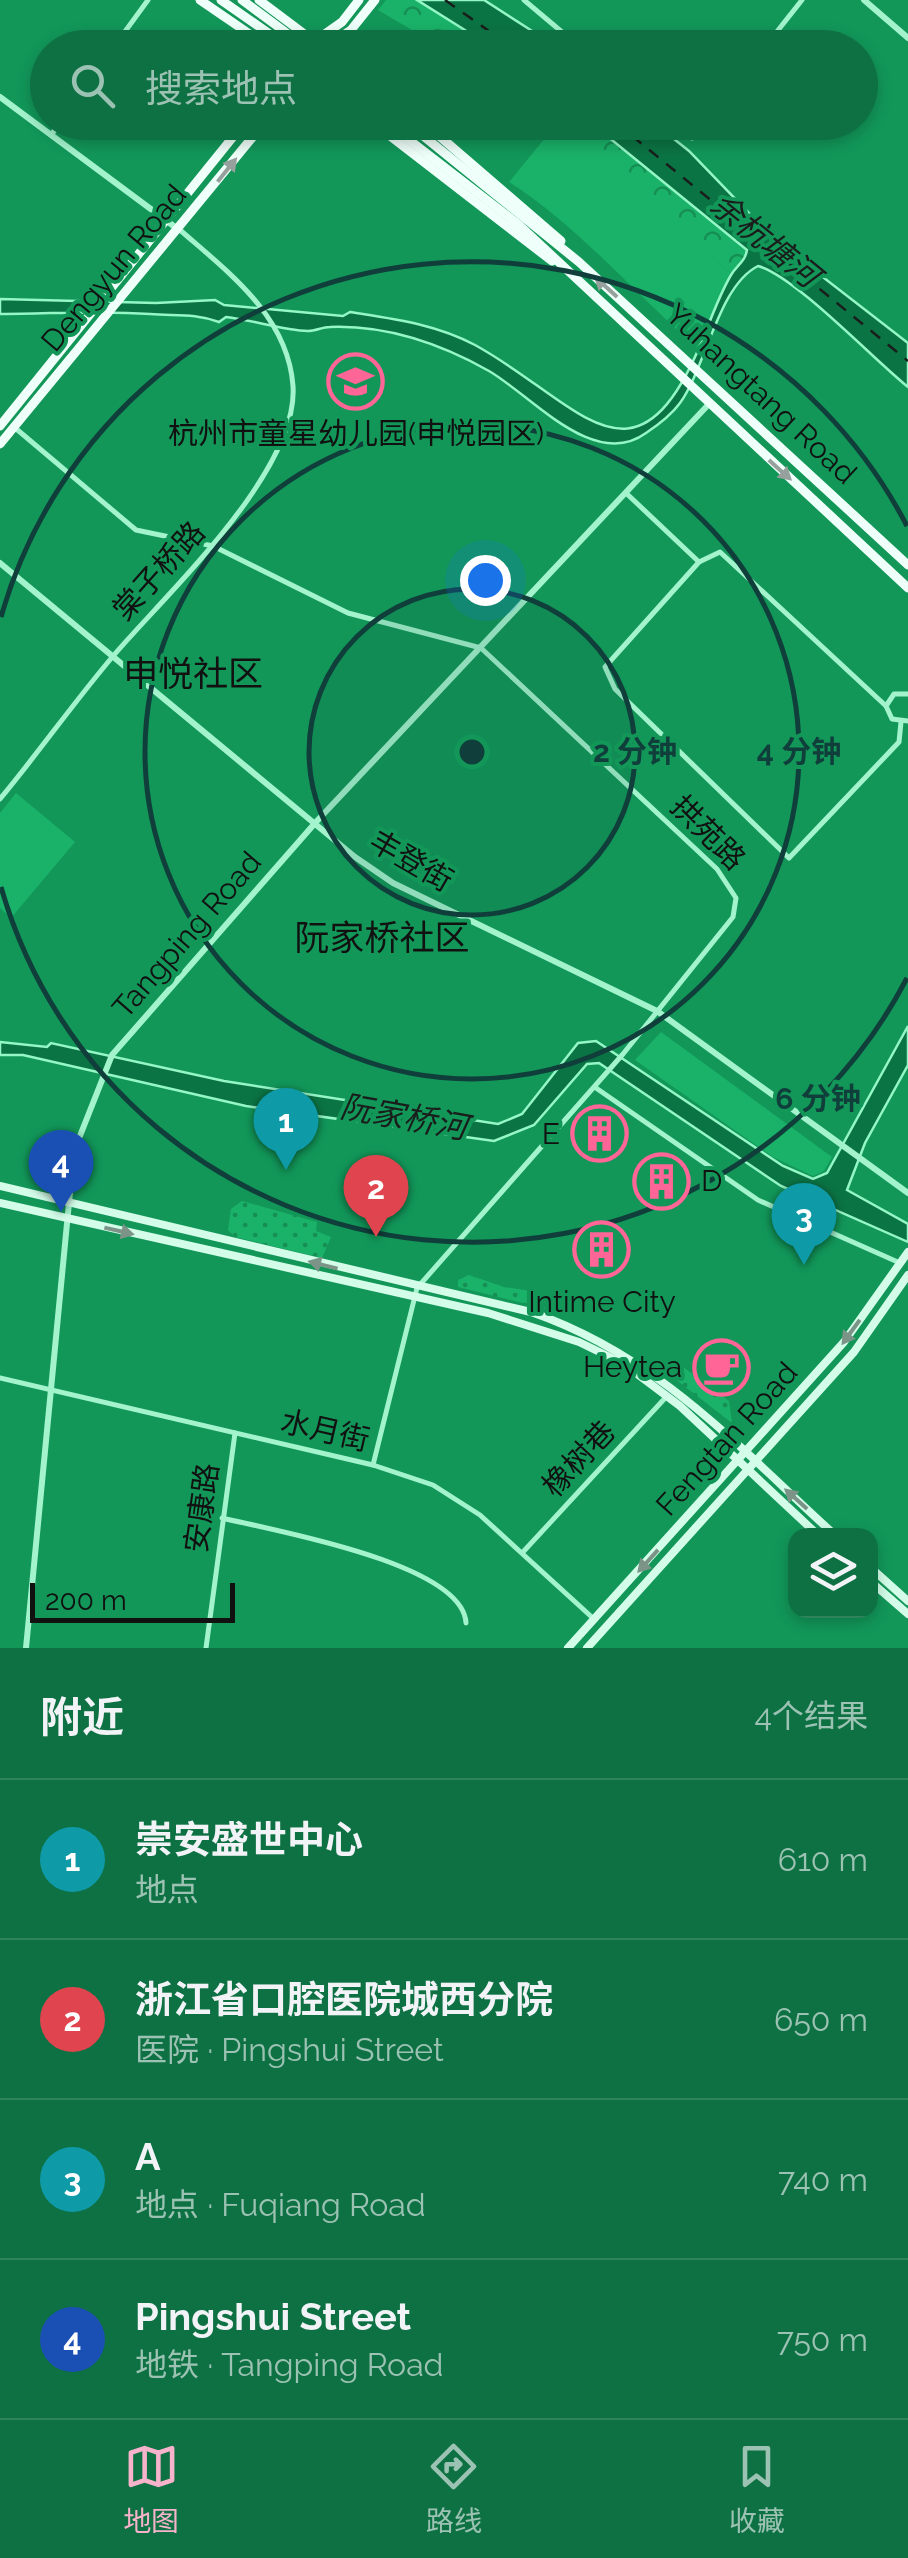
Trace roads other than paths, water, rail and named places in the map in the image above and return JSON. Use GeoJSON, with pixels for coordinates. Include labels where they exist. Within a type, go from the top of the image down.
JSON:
{"type":"FeatureCollection","features":[{"type":"Feature","properties":{"kind":"main road"},"geometry":{"type":"LineString","coordinates":[[200,0],[244,30]]}},
{"type":"Feature","properties":{"kind":"main road"},"geometry":{"type":"LineString","coordinates":[[221,0],[272,30]]}},
{"type":"Feature","properties":{"kind":"main road"},"geometry":{"type":"LineString","coordinates":[[242,0],[276,30]]}},
{"type":"Feature","properties":{"kind":"main road"},"geometry":{"type":"LineString","coordinates":[[259,0],[293,30]]}},
{"type":"Feature","properties":{"kind":"main road"},"geometry":{"type":"LineString","coordinates":[[329,30],[342,22],[359,0]]}},
{"type":"Feature","properties":{"kind":"main road"},"geometry":{"type":"LineString","coordinates":[[352,30],[375,0]]}},
{"type":"Feature","properties":{"kind":"main road","name":"Dengyun Road"},"geometry":{"type":"LineString","coordinates":[[0,426],[231,140]]}},
{"type":"Feature","properties":{"kind":"main road","name":"Dengyun Road"},"geometry":{"type":"LineString","coordinates":[[0,444],[252,140]]}},
{"type":"Feature","properties":{"kind":"main road","name":"Yuhangtang Road"},"geometry":{"type":"LineString","coordinates":[[395,140],[586,286]]}},
{"type":"Feature","properties":{"kind":"main road","name":"Yuhangtang Road"},"geometry":{"type":"LineString","coordinates":[[409,140],[518,224],[708,405],[908,587]]}},
{"type":"Feature","properties":{"kind":"main road","name":"Yuhangtang Road"},"geometry":{"type":"LineString","coordinates":[[428,140],[579,262],[908,565]]}},
{"type":"Feature","properties":{"kind":"main road","name":"Yuhangtang Road"},"geometry":{"type":"LineString","coordinates":[[444,140],[547,225],[579,262]]}},
{"type":"Feature","properties":{"kind":"main road"},"geometry":{"type":"LineString","coordinates":[[0,1186],[548,1329],[624,1364],[667,1396],[810,1528]]}},
{"type":"Feature","properties":{"kind":"main road"},"geometry":{"type":"LineString","coordinates":[[0,1203],[415,1293],[531,1312],[612,1346],[662,1378],[827,1528]]}},
{"type":"Feature","properties":{"kind":"main road","name":"Fengtan Road"},"geometry":{"type":"LineString","coordinates":[[568,1648],[844,1342],[908,1252]]}},
{"type":"Feature","properties":{"kind":"main road","name":"Fengtan Road"},"geometry":{"type":"LineString","coordinates":[[587,1648],[854,1352],[908,1275]]}},
{"type":"Feature","properties":{"kind":"main road"},"geometry":{"type":"LineString","coordinates":[[878,1574],[908,1601]]}},
{"type":"Feature","properties":{"kind":"main road"},"geometry":{"type":"LineString","coordinates":[[878,1588],[908,1614]]}},
{"type":"Feature","properties":{"kind":"street"},"geometry":{"type":"LineString","coordinates":[[127,30],[148,0]]}},
{"type":"Feature","properties":{"kind":"street"},"geometry":{"type":"LineString","coordinates":[[524,0],[560,30]]}},
{"type":"Feature","properties":{"kind":"street"},"geometry":{"type":"LineString","coordinates":[[778,30],[802,0]]}},
{"type":"Feature","properties":{"kind":"street"},"geometry":{"type":"LineString","coordinates":[[864,0],[908,38]]}},
{"type":"Feature","properties":{"kind":"street"},"geometry":{"type":"LineString","coordinates":[[0,98],[30,119]]}},
{"type":"Feature","properties":{"kind":"street"},"geometry":{"type":"LineString","coordinates":[[60,140],[179,230]]}},
{"type":"Feature","properties":{"kind":"street","name":"棠子桥路"},"geometry":{"type":"LineString","coordinates":[[0,799],[113,656],[212,546],[288,425],[293,383],[284,348],[253,294],[179,230]]}},
{"type":"Feature","properties":{"kind":"street","name":"Tangping Road"},"geometry":{"type":"LineString","coordinates":[[26,1648],[74,1151],[112,1056],[316,822],[708,405]]}},
{"type":"Feature","properties":{"kind":"street","name":"拱苑路"},"geometry":{"type":"LineString","coordinates":[[14,427],[136,530],[212,546],[348,612],[481,648],[732,887],[736,898],[732,918],[624,1054],[415,1293],[373,1465]]}},
{"type":"Feature","properties":{"kind":"street"},"geometry":{"type":"LineString","coordinates":[[626,493],[698,562]]}},
{"type":"Feature","properties":{"kind":"street"},"geometry":{"type":"LineString","coordinates":[[720,552],[886,706],[892,719],[905,722],[899,742],[789,858],[614,690],[605,667],[698,562],[720,552]]}},
{"type":"Feature","properties":{"kind":"street","name":"丰登街"},"geometry":{"type":"LineString","coordinates":[[0,563],[355,857],[393,882],[657,1011],[908,1194]]}},
{"type":"Feature","properties":{"kind":"street"},"geometry":{"type":"LineString","coordinates":[[886,706],[894,694],[908,694]]}},
{"type":"Feature","properties":{"kind":"street"},"geometry":{"type":"LineString","coordinates":[[595,1087],[758,1200],[900,1263]]}},
{"type":"Feature","properties":{"kind":"street","name":"水月街"},"geometry":{"type":"LineString","coordinates":[[0,1378],[373,1465],[432,1485],[480,1515],[595,1620]]}},
{"type":"Feature","properties":{"kind":"street","name":"橡树巷"},"geometry":{"type":"LineString","coordinates":[[523,1552],[667,1396]]}},
{"type":"Feature","properties":{"kind":"street","name":"安康路"},"geometry":{"type":"LineString","coordinates":[[206,1648],[234,1434]]}},
{"type":"Feature","properties":{"kind":"street"},"geometry":{"type":"LineString","coordinates":[[222,1518],[384,1560],[448,1594],[465,1613],[466,1623]]}},
{"type":"Feature","properties":{"kind":"water"},"geometry":{"type":"Polygon","coordinates":[[[417,0],[484,0],[531,30],[465,30],[417,0]]]}},
{"type":"Feature","properties":{"kind":"water","name":"余杭塘河"},"geometry":{"type":"Polygon","coordinates":[[[612,140],[675,140],[689,151],[775,240],[908,343],[908,387],[812,301],[758,266],[733,291],[680,403],[646,433],[626,442],[606,443],[585,437],[489,371],[452,352],[392,333],[351,327],[298,330],[226,317],[219,322],[193,316],[131,313],[0,314],[0,299],[156,303],[215,300],[224,305],[343,316],[350,312],[398,320],[460,338],[513,368],[576,412],[604,426],[631,428],[656,416],[681,385],[724,288],[747,250],[612,140]]]}},
{"type":"Feature","properties":{"kind":"water","name":"阮家桥河"},"geometry":{"type":"Polygon","coordinates":[[[908,1026],[908,1065],[865,1143],[847,1190],[908,1224],[908,1242],[781,1186],[599,1063],[587,1064],[534,1125],[494,1141],[246,1106],[23,1055],[0,1055],[0,1042],[47,1047],[51,1043],[224,1081],[498,1124],[522,1114],[578,1043],[596,1041],[783,1166],[813,1179],[827,1173],[908,1026]]]}},
{"type":"Feature","properties":{"kind":"place","name":"杭州市童星幼儿园(申悦园区)"},"geometry":{"type":"Point","coordinates":[356,381]}},
{"type":"Feature","properties":{"kind":"place","name":"E"},"geometry":{"type":"Point","coordinates":[599,1134]}},
{"type":"Feature","properties":{"kind":"place","name":"崇安盛世中心"},"geometry":{"type":"Point","coordinates":[286,1170]}},
{"type":"Feature","properties":{"kind":"place","name":"D"},"geometry":{"type":"Point","coordinates":[662,1181]}},
{"type":"Feature","properties":{"kind":"place","name":"Pingshui Street"},"geometry":{"type":"Point","coordinates":[61,1212]}},
{"type":"Feature","properties":{"kind":"place","name":"浙江省口腔医院城西分院"},"geometry":{"type":"Point","coordinates":[376,1237]}},
{"type":"Feature","properties":{"kind":"place","name":"Intime City"},"geometry":{"type":"Point","coordinates":[602,1250]}},
{"type":"Feature","properties":{"kind":"place","name":"A"},"geometry":{"type":"Point","coordinates":[804,1265]}},
{"type":"Feature","properties":{"kind":"place","name":"Heytea"},"geometry":{"type":"Point","coordinates":[721,1367]}},
{"type":"Feature","properties":{"kind":"district","name":"申悦社区"},"geometry":{"type":"Point","coordinates":[193,674]}},
{"type":"Feature","properties":{"kind":"district","name":"阮家桥社区"},"geometry":{"type":"Point","coordinates":[382,938]}}]}
